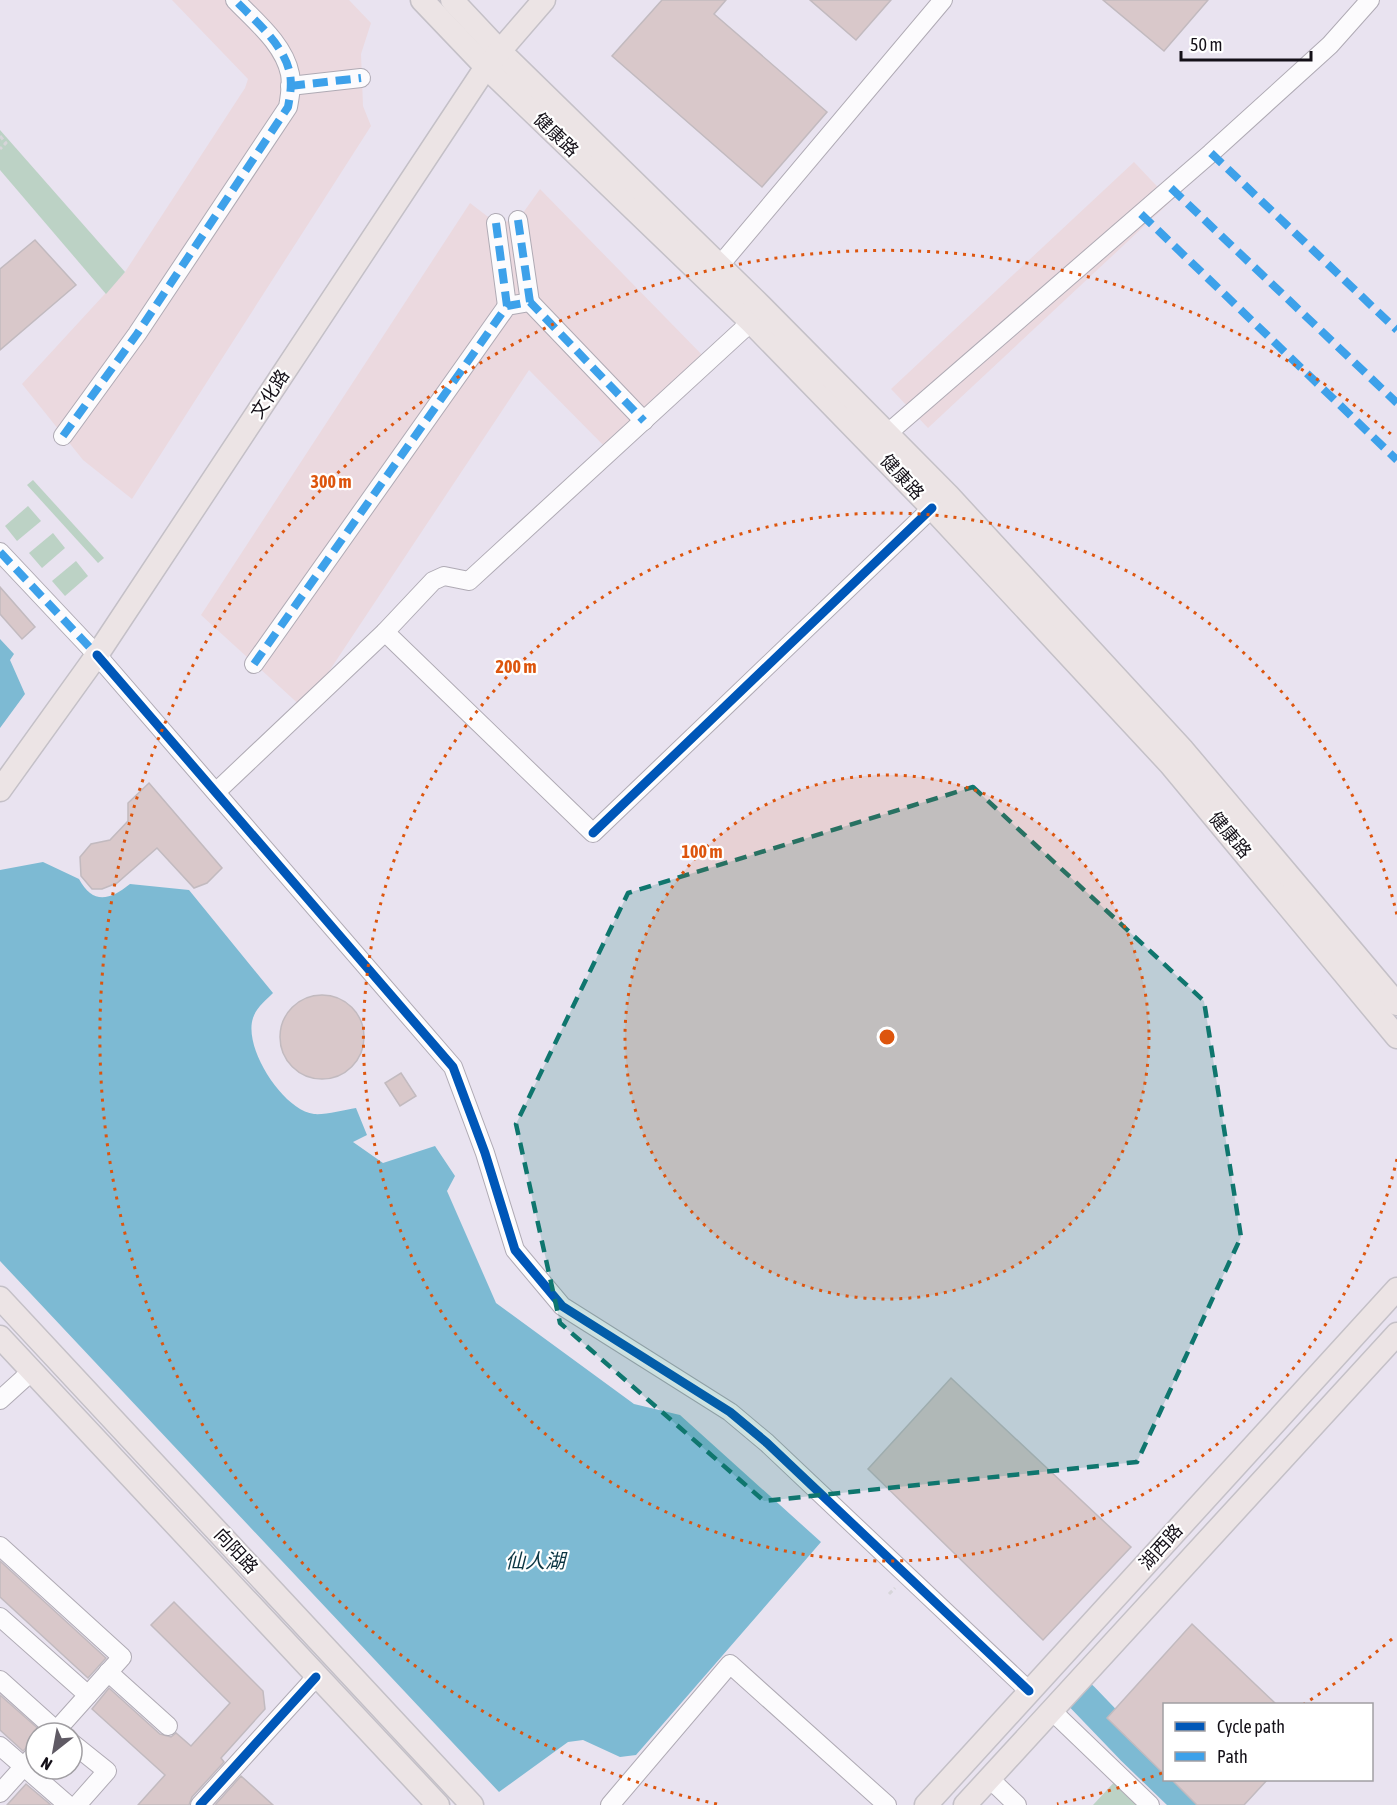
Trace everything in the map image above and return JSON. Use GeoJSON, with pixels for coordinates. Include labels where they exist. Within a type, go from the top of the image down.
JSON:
{"type":"FeatureCollection","features":[{"type":"Feature","properties":{"kind":"main road","name":"健康路"},"geometry":{"type":"LineString","coordinates":[[422,0],[493,59],[720,266],[888,433],[1183,750],[1397,1004]]}},
{"type":"Feature","properties":{"kind":"main road","name":"健康路"},"geometry":{"type":"LineString","coordinates":[[452,0],[493,59],[932,508],[1170,764],[1397,1037]]}},
{"type":"Feature","properties":{"kind":"main road","name":"文化路"},"geometry":{"type":"LineString","coordinates":[[0,790],[97,655],[493,59],[544,0]]}},
{"type":"Feature","properties":{"kind":"main road","name":"湖西路"},"geometry":{"type":"LineString","coordinates":[[926,1805],[1397,1289]]}},
{"type":"Feature","properties":{"kind":"main road","name":"向阳路"},"geometry":{"type":"LineString","coordinates":[[0,1298],[472,1805]]}},
{"type":"Feature","properties":{"kind":"main road","name":"湖西路"},"geometry":{"type":"LineString","coordinates":[[965,1805],[1397,1334]]}},
{"type":"Feature","properties":{"kind":"main road","name":"向阳路"},"geometry":{"type":"LineString","coordinates":[[0,1336],[438,1805]]}},
{"type":"Feature","properties":{"kind":"street"},"geometry":{"type":"LineString","coordinates":[[63,436],[137,334],[288,107],[290,74],[275,44],[235,0]]}},
{"type":"Feature","properties":{"kind":"street"},"geometry":{"type":"LineString","coordinates":[[720,266],[943,0]]}},
{"type":"Feature","properties":{"kind":"street"},"geometry":{"type":"LineString","coordinates":[[888,433],[1203,160],[1330,45],[1370,0]]}},
{"type":"Feature","properties":{"kind":"street"},"geometry":{"type":"LineString","coordinates":[[290,86],[360,78]]}},
{"type":"Feature","properties":{"kind":"street"},"geometry":{"type":"LineString","coordinates":[[518,220],[530,302],[644,421]]}},
{"type":"Feature","properties":{"kind":"street"},"geometry":{"type":"LineString","coordinates":[[254,664],[507,306],[496,223]]}},
{"type":"Feature","properties":{"kind":"street"},"geometry":{"type":"LineString","coordinates":[[507,306],[530,302]]}},
{"type":"Feature","properties":{"kind":"street"},"geometry":{"type":"LineString","coordinates":[[216,792],[386,632],[433,581],[444,576],[469,581],[751,322]]}},
{"type":"Feature","properties":{"kind":"street"},"geometry":{"type":"LineString","coordinates":[[386,632],[593,833],[932,508]]}},
{"type":"Feature","properties":{"kind":"street"},"geometry":{"type":"LineString","coordinates":[[0,552],[97,655],[453,1067],[515,1250],[562,1305],[730,1412],[767,1443],[1029,1691]]}},
{"type":"Feature","properties":{"kind":"street"},"geometry":{"type":"LineString","coordinates":[[0,1400],[32,1371]]}},
{"type":"Feature","properties":{"kind":"street"},"geometry":{"type":"LineString","coordinates":[[0,1546],[122,1657],[66,1721]]}},
{"type":"Feature","properties":{"kind":"street"},"geometry":{"type":"LineString","coordinates":[[0,1617],[88,1695]]}},
{"type":"Feature","properties":{"kind":"street"},"geometry":{"type":"LineString","coordinates":[[610,1805],[730,1664],[887,1805]]}},
{"type":"Feature","properties":{"kind":"street"},"geometry":{"type":"LineString","coordinates":[[108,1672],[168,1726]]}},
{"type":"Feature","properties":{"kind":"street"},"geometry":{"type":"LineString","coordinates":[[200,1805],[316,1677]]}},
{"type":"Feature","properties":{"kind":"street"},"geometry":{"type":"LineString","coordinates":[[0,1680],[44,1721]]}},
{"type":"Feature","properties":{"kind":"street"},"geometry":{"type":"LineString","coordinates":[[1051,1710],[1150,1805]]}},
{"type":"Feature","properties":{"kind":"street"},"geometry":{"type":"LineString","coordinates":[[0,1746],[24,1767],[0,1793]]}},
{"type":"Feature","properties":{"kind":"street"},"geometry":{"type":"LineString","coordinates":[[77,1805],[106,1771],[84,1753]]}},
{"type":"Feature","properties":{"kind":"street"},"geometry":{"type":"LineString","coordinates":[[989,1778],[1017,1805]]}},
{"type":"Feature","properties":{"kind":"street"},"geometry":{"type":"LineString","coordinates":[[40,1781],[68,1805]]}},
{"type":"Feature","properties":{"kind":"path"},"geometry":{"type":"LineString","coordinates":[[0,136],[6,143],[0,148]]}},
{"type":"Feature","properties":{"kind":"highlighted area"},"geometry":{"type":"Polygon","coordinates":[[[973,787],[1204,1001],[1241,1237],[1137,1462],[764,1501],[560,1323],[516,1124],[628,893],[973,787]]]}},
{"type":"Feature","properties":{"kind":"shaded area"},"geometry":{"type":"Polygon","coordinates":[[[172,0],[349,0],[371,23],[361,54],[363,106],[371,126],[132,499],[83,460],[22,384],[125,272],[245,88],[248,79],[172,0]]]}},
{"type":"Feature","properties":{"kind":"shaded area"},"geometry":{"type":"Polygon","coordinates":[[[1134,162],[1171,201],[928,428],[891,389],[1134,162]]]}},
{"type":"Feature","properties":{"kind":"shaded area"},"geometry":{"type":"Polygon","coordinates":[[[540,189],[708,361],[610,452],[529,370],[304,709],[201,615],[470,203],[496,223],[518,220],[540,189]]]}},
{"type":"Feature","properties":{"kind":"green space"},"geometry":{"type":"Polygon","coordinates":[[[0,130],[125,272],[106,294],[0,170],[0,130]]]}},
{"type":"Feature","properties":{"kind":"green space"},"geometry":{"type":"Polygon","coordinates":[[[33,480],[104,558],[98,563],[27,485],[33,480]]]}},
{"type":"Feature","properties":{"kind":"green space"},"geometry":{"type":"Polygon","coordinates":[[[28,506],[41,521],[17,541],[5,526],[28,506]]]}},
{"type":"Feature","properties":{"kind":"green space"},"geometry":{"type":"Polygon","coordinates":[[[53,533],[65,548],[42,568],[29,553],[53,533]]]}},
{"type":"Feature","properties":{"kind":"green space"},"geometry":{"type":"Polygon","coordinates":[[[76,561],[88,576],[65,596],[52,581],[76,561]]]}},
{"type":"Feature","properties":{"kind":"green space"},"geometry":{"type":"Polygon","coordinates":[[[1120,1776],[1150,1805],[1093,1805],[1120,1776]]]}},
{"type":"Feature","properties":{"kind":"water"},"geometry":{"type":"Polygon","coordinates":[[[0,639],[14,654],[10,660],[25,694],[0,728],[0,639]]]}},
{"type":"Feature","properties":{"kind":"water","name":"仙人湖"},"geometry":{"type":"Polygon","coordinates":[[[43,862],[79,879],[90,893],[96,896],[116,894],[130,884],[189,890],[273,993],[256,1011],[251,1031],[260,1061],[278,1090],[302,1110],[314,1114],[356,1108],[367,1135],[353,1142],[383,1163],[435,1146],[455,1176],[447,1191],[496,1303],[634,1404],[680,1415],[821,1542],[636,1755],[620,1757],[583,1740],[568,1742],[499,1792],[0,1261],[0,870],[43,862]]]}},
{"type":"Feature","properties":{"kind":"building"},"geometry":{"type":"Polygon","coordinates":[[[662,0],[726,0],[714,14],[827,112],[762,187],[612,56],[662,0]]]}},
{"type":"Feature","properties":{"kind":"building"},"geometry":{"type":"Polygon","coordinates":[[[810,0],[891,0],[856,40],[810,0]]]}},
{"type":"Feature","properties":{"kind":"building"},"geometry":{"type":"Polygon","coordinates":[[[1103,0],[1208,0],[1164,51],[1103,0]]]}},
{"type":"Feature","properties":{"kind":"building"},"geometry":{"type":"Polygon","coordinates":[[[35,240],[76,285],[0,350],[0,269],[35,240]]]}},
{"type":"Feature","properties":{"kind":"building"},"geometry":{"type":"Polygon","coordinates":[[[0,587],[35,627],[22,639],[0,614],[0,587]]]}},
{"type":"Feature","properties":{"kind":"building"},"geometry":{"type":"Polygon","coordinates":[[[149,783],[222,868],[207,883],[194,888],[157,848],[117,883],[102,889],[92,889],[81,876],[80,857],[91,844],[110,840],[128,821],[128,803],[149,783]]]}},
{"type":"Feature","properties":{"kind":"building"},"geometry":{"type":"Polygon","coordinates":[[[322,995],[338,998],[352,1007],[361,1021],[364,1037],[361,1053],[352,1067],[338,1076],[322,1079],[306,1076],[292,1067],[283,1053],[280,1037],[283,1021],[292,1007],[306,998],[322,995]]]}},
{"type":"Feature","properties":{"kind":"building"},"geometry":{"type":"Polygon","coordinates":[[[401,1073],[416,1096],[400,1106],[385,1083],[401,1073]]]}},
{"type":"Feature","properties":{"kind":"building"},"geometry":{"type":"Polygon","coordinates":[[[951,1378],[1131,1547],[1043,1640],[868,1469],[951,1378]]]}},
{"type":"Feature","properties":{"kind":"building"},"geometry":{"type":"Polygon","coordinates":[[[0,1561],[106,1658],[88,1678],[0,1597],[0,1561]]]}},
{"type":"Feature","properties":{"kind":"building"},"geometry":{"type":"Polygon","coordinates":[[[174,1602],[263,1691],[265,1709],[221,1758],[224,1762],[192,1797],[189,1805],[138,1805],[165,1775],[92,1709],[109,1688],[160,1734],[171,1737],[176,1733],[191,1746],[230,1703],[151,1625],[174,1602]]]}},
{"type":"Feature","properties":{"kind":"building"},"geometry":{"type":"Polygon","coordinates":[[[1192,1624],[1275,1703],[1163,1703],[1163,1773],[1107,1718],[1192,1624]]]}},
{"type":"Feature","properties":{"kind":"building"},"geometry":{"type":"Polygon","coordinates":[[[0,1695],[30,1721],[24,1721],[24,1750],[0,1730],[0,1695]]]}},
{"type":"Feature","properties":{"kind":"building"},"geometry":{"type":"Polygon","coordinates":[[[241,1776],[273,1805],[215,1805],[241,1776]]]}},
{"type":"Feature","properties":{"kind":"building"},"geometry":{"type":"Polygon","coordinates":[[[1173,1781],[1266,1781],[1244,1805],[1197,1805],[1173,1781]]]}},
{"type":"Feature","properties":{"kind":"building"},"geometry":{"type":"Polygon","coordinates":[[[26,1784],[51,1805],[7,1805],[26,1784]]]}},
{"type":"Feature","properties":{"kind":"waterway"},"geometry":{"type":"LineString","coordinates":[[1083,1698],[1163,1779]]}},
{"type":"Feature","properties":{"kind":"waterway"},"geometry":{"type":"LineString","coordinates":[[1165,1781],[1190,1805]]}},
{"type":"Feature","properties":{"kind":"marked path"},"geometry":{"type":"LineString","coordinates":[[63,436],[137,334],[288,107],[291,78],[287,63],[268,34],[235,0]]}},
{"type":"Feature","properties":{"kind":"marked path"},"geometry":{"type":"LineString","coordinates":[[290,86],[361,78]]}},
{"type":"Feature","properties":{"kind":"marked path"},"geometry":{"type":"LineString","coordinates":[[1211,153],[1397,330]]}},
{"type":"Feature","properties":{"kind":"marked path"},"geometry":{"type":"LineString","coordinates":[[1171,188],[1397,403]]}},
{"type":"Feature","properties":{"kind":"marked path"},"geometry":{"type":"LineString","coordinates":[[1141,214],[1397,460]]}},
{"type":"Feature","properties":{"kind":"marked path"},"geometry":{"type":"LineString","coordinates":[[518,220],[530,302]]}},
{"type":"Feature","properties":{"kind":"marked path"},"geometry":{"type":"LineString","coordinates":[[496,223],[507,306]]}},
{"type":"Feature","properties":{"kind":"marked path"},"geometry":{"type":"LineString","coordinates":[[254,664],[507,306],[530,302],[644,421]]}},
{"type":"Feature","properties":{"kind":"marked path"},"geometry":{"type":"LineString","coordinates":[[0,552],[97,655]]}},
{"type":"Feature","properties":{"kind":"cycle path"},"geometry":{"type":"LineString","coordinates":[[593,833],[932,508]]}},
{"type":"Feature","properties":{"kind":"cycle path"},"geometry":{"type":"LineString","coordinates":[[97,655],[453,1067],[485,1153],[515,1250],[562,1306],[730,1412],[767,1443],[1029,1691]]}},
{"type":"Feature","properties":{"kind":"cycle path"},"geometry":{"type":"LineString","coordinates":[[200,1805],[316,1677]]}}]}
